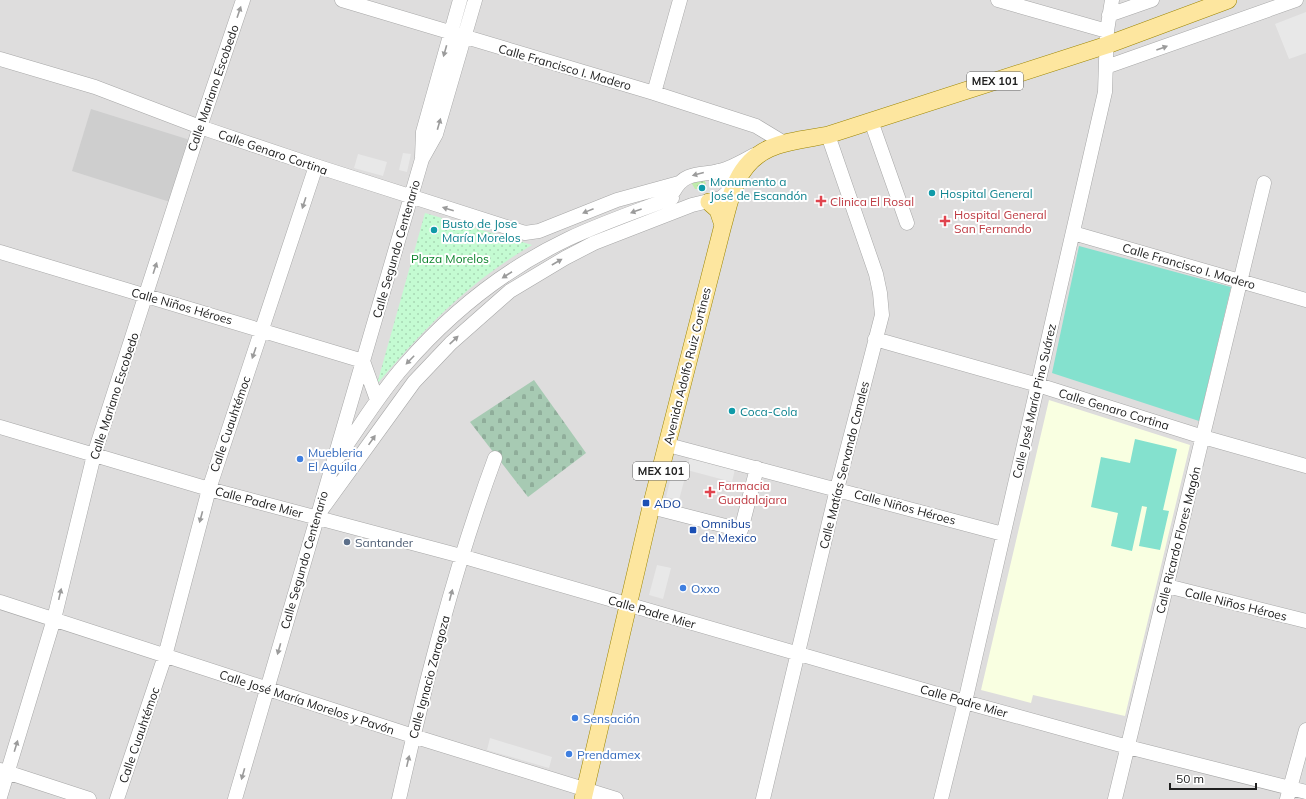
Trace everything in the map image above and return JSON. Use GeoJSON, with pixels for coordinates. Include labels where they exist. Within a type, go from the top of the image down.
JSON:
{"type":"FeatureCollection","features":[{"type":"Feature","properties":{"kind":"main road","name":"MEX 101"},"geometry":{"type":"LineString","coordinates":[[760,152],[784,143],[828,135],[1107,38],[1228,0]]}},
{"type":"Feature","properties":{"kind":"main road","name":"Avenida Adolfo Ruiz Cortines"},"geometry":{"type":"LineString","coordinates":[[584,794],[628,605],[723,225],[737,182],[747,164],[760,152]]}},
{"type":"Feature","properties":{"kind":"main road"},"geometry":{"type":"LineString","coordinates":[[709,202],[718,210],[723,225]]}},
{"type":"Feature","properties":{"kind":"street","name":"Calle Mariano Escobedo"},"geometry":{"type":"LineString","coordinates":[[0,796],[4,771],[54,619],[94,455],[200,126],[243,0]]}},
{"type":"Feature","properties":{"kind":"street","name":"Calle Francisco I. Madero"},"geometry":{"type":"LineString","coordinates":[[342,0],[654,93],[756,126],[784,143]]}},
{"type":"Feature","properties":{"kind":"street","name":"Calle Segundo Centenario"},"geometry":{"type":"LineString","coordinates":[[422,159],[423,132],[460,0]]}},
{"type":"Feature","properties":{"kind":"street","name":"Calle Segundo Centenario"},"geometry":{"type":"LineString","coordinates":[[235,799],[410,198],[422,159],[436,134],[475,0]]}},
{"type":"Feature","properties":{"kind":"street"},"geometry":{"type":"LineString","coordinates":[[654,93],[680,0]]}},
{"type":"Feature","properties":{"kind":"street"},"geometry":{"type":"LineString","coordinates":[[998,0],[1107,38]]}},
{"type":"Feature","properties":{"kind":"street","name":"Calle José María Pino Suárez"},"geometry":{"type":"LineString","coordinates":[[941,799],[966,702],[1003,534],[1105,92],[1107,38],[1112,0]]}},
{"type":"Feature","properties":{"kind":"street"},"geometry":{"type":"LineString","coordinates":[[1109,15],[1152,0]]}},
{"type":"Feature","properties":{"kind":"street"},"geometry":{"type":"LineString","coordinates":[[1106,67],[1296,0]]}},
{"type":"Feature","properties":{"kind":"street","name":"Calle Genaro Cortina"},"geometry":{"type":"LineString","coordinates":[[0,59],[95,87],[200,126],[410,198],[525,233],[539,231],[617,200],[679,183],[694,175],[726,170],[760,152]]}},
{"type":"Feature","properties":{"kind":"street"},"geometry":{"type":"LineString","coordinates":[[871,121],[907,223]]}},
{"type":"Feature","properties":{"kind":"street","name":"Calle Matías Servando Canales"},"geometry":{"type":"LineString","coordinates":[[763,799],[837,489],[882,315],[880,293],[828,135]]}},
{"type":"Feature","properties":{"kind":"street","name":"Calle Cuauhtémoc"},"geometry":{"type":"LineString","coordinates":[[117,799],[166,656],[209,489],[316,166]]}},
{"type":"Feature","properties":{"kind":"street"},"geometry":{"type":"LineString","coordinates":[[316,518],[414,382],[451,343],[481,315],[510,291],[564,258],[594,243],[692,205],[709,202],[726,194],[737,182],[729,174],[718,171]]}},
{"type":"Feature","properties":{"kind":"street"},"geometry":{"type":"LineString","coordinates":[[672,198],[679,183]]}},
{"type":"Feature","properties":{"kind":"street","name":"Calle Ricardo Flores Magón"},"geometry":{"type":"LineString","coordinates":[[1115,799],[1264,183]]}},
{"type":"Feature","properties":{"kind":"street"},"geometry":{"type":"LineString","coordinates":[[331,467],[377,400],[404,366],[469,303],[533,258],[606,222],[672,198],[679,202],[692,205]]}},
{"type":"Feature","properties":{"kind":"street","name":"Calle Francisco I. Madero"},"geometry":{"type":"LineString","coordinates":[[1073,233],[1306,300]]}},
{"type":"Feature","properties":{"kind":"street","name":"Calle Niños Héroes"},"geometry":{"type":"LineString","coordinates":[[0,252],[363,361]]}},
{"type":"Feature","properties":{"kind":"street"},"geometry":{"type":"LineString","coordinates":[[469,303],[481,315]]}},
{"type":"Feature","properties":{"kind":"street","name":"Calle Genaro Cortina"},"geometry":{"type":"LineString","coordinates":[[875,339],[1038,385],[1203,437],[1306,466]]}},
{"type":"Feature","properties":{"kind":"street"},"geometry":{"type":"LineString","coordinates":[[363,361],[377,400]]}},
{"type":"Feature","properties":{"kind":"street","name":"Calle Padre Mier"},"geometry":{"type":"LineString","coordinates":[[0,427],[209,489],[461,556],[798,654],[1289,793],[1306,792]]}},
{"type":"Feature","properties":{"kind":"street","name":"Calle Niños Héroes"},"geometry":{"type":"LineString","coordinates":[[668,445],[1003,534]]}},
{"type":"Feature","properties":{"kind":"street","name":"Calle Ignacio Zaragoza"},"geometry":{"type":"LineString","coordinates":[[399,799],[413,736],[461,556],[495,458]]}},
{"type":"Feature","properties":{"kind":"street"},"geometry":{"type":"LineString","coordinates":[[652,507],[741,530],[757,468]]}},
{"type":"Feature","properties":{"kind":"street","name":"Calle Niños Héroes"},"geometry":{"type":"LineString","coordinates":[[1167,586],[1306,621]]}},
{"type":"Feature","properties":{"kind":"street","name":"Calle José María Morelos y Pavón"},"geometry":{"type":"LineString","coordinates":[[0,602],[413,736],[584,794],[616,799]]}},
{"type":"Feature","properties":{"kind":"street"},"geometry":{"type":"LineString","coordinates":[[1289,793],[1306,730]]}},
{"type":"Feature","properties":{"kind":"street"},"geometry":{"type":"LineString","coordinates":[[4,771],[89,799]]}},
{"type":"Feature","properties":{"kind":"shaded area"},"geometry":{"type":"Polygon","coordinates":[[[0,0],[1306,0],[1306,799],[0,799],[0,0]]]}},
{"type":"Feature","properties":{"kind":"shaded area"},"geometry":{"type":"Polygon","coordinates":[[[1306,12],[1306,53],[1289,59],[1275,24],[1306,12]]]}},
{"type":"Feature","properties":{"kind":"shaded area"},"geometry":{"type":"Polygon","coordinates":[[[91,109],[190,140],[170,202],[72,171],[91,109]]]}},
{"type":"Feature","properties":{"kind":"shaded area"},"geometry":{"type":"Polygon","coordinates":[[[403,153],[411,154],[407,172],[399,170],[403,153]]]}},
{"type":"Feature","properties":{"kind":"shaded area"},"geometry":{"type":"Polygon","coordinates":[[[358,154],[387,162],[383,176],[354,168],[358,154]]]}},
{"type":"Feature","properties":{"kind":"shaded area"},"geometry":{"type":"Polygon","coordinates":[[[1079,246],[1231,287],[1199,421],[1052,373],[1079,246]]]}},
{"type":"Feature","properties":{"kind":"shaded area"},"geometry":{"type":"Polygon","coordinates":[[[1049,400],[1190,445],[1125,716],[1033,695],[1031,703],[981,690],[1049,400]]]}},
{"type":"Feature","properties":{"kind":"shaded area"},"geometry":{"type":"Polygon","coordinates":[[[1135,439],[1177,449],[1163,510],[1169,511],[1160,550],[1139,546],[1147,507],[1142,506],[1132,551],[1111,546],[1118,513],[1091,507],[1101,457],[1130,463],[1135,439]]]}},
{"type":"Feature","properties":{"kind":"shaded area"},"geometry":{"type":"Polygon","coordinates":[[[691,453],[736,465],[732,482],[687,470],[679,500],[666,497],[675,461],[688,464],[691,453]]]}},
{"type":"Feature","properties":{"kind":"shaded area"},"geometry":{"type":"Polygon","coordinates":[[[657,565],[671,568],[663,599],[649,595],[657,565]]]}},
{"type":"Feature","properties":{"kind":"shaded area"},"geometry":{"type":"Polygon","coordinates":[[[490,738],[552,757],[549,768],[487,750],[490,738]]]}},
{"type":"Feature","properties":{"kind":"green space"},"geometry":{"type":"Polygon","coordinates":[[[704,179],[706,184],[701,189],[695,189],[691,182],[704,179]]]}},
{"type":"Feature","properties":{"kind":"green space","name":"Plaza Morelos"},"geometry":{"type":"Polygon","coordinates":[[[425,213],[532,245],[487,275],[448,308],[412,344],[377,384],[425,213]]]}},
{"type":"Feature","properties":{"kind":"green space"},"geometry":{"type":"Polygon","coordinates":[[[534,380],[586,453],[528,497],[470,422],[534,380]]]}},
{"type":"Feature","properties":{"kind":"place","name":"Monumento a José de Escandón"},"geometry":{"type":"Point","coordinates":[702,188]}},
{"type":"Feature","properties":{"kind":"place","name":"Hospital General"},"geometry":{"type":"Point","coordinates":[932,193]}},
{"type":"Feature","properties":{"kind":"place","name":"Clinica El Rosal"},"geometry":{"type":"Point","coordinates":[821,201]}},
{"type":"Feature","properties":{"kind":"place","name":"Hospital General San Fernando"},"geometry":{"type":"Point","coordinates":[945,221]}},
{"type":"Feature","properties":{"kind":"place","name":"Busto de Jose María Morelos"},"geometry":{"type":"Point","coordinates":[434,230]}},
{"type":"Feature","properties":{"kind":"place","name":"Coca-Cola"},"geometry":{"type":"Point","coordinates":[732,411]}},
{"type":"Feature","properties":{"kind":"place","name":"Muebleria El Aguila"},"geometry":{"type":"Point","coordinates":[300,459]}},
{"type":"Feature","properties":{"kind":"place","name":"Farmacia Guadalajara"},"geometry":{"type":"Point","coordinates":[710,492]}},
{"type":"Feature","properties":{"kind":"place","name":"ADO"},"geometry":{"type":"Point","coordinates":[646,503]}},
{"type":"Feature","properties":{"kind":"place","name":"Omnibus de Mexico"},"geometry":{"type":"Point","coordinates":[693,530]}},
{"type":"Feature","properties":{"kind":"place","name":"Santander"},"geometry":{"type":"Point","coordinates":[347,542]}},
{"type":"Feature","properties":{"kind":"place","name":"Oxxo"},"geometry":{"type":"Point","coordinates":[683,588]}},
{"type":"Feature","properties":{"kind":"place","name":"Sensación"},"geometry":{"type":"Point","coordinates":[575,718]}},
{"type":"Feature","properties":{"kind":"place","name":"Prendamex"},"geometry":{"type":"Point","coordinates":[569,754]}}]}
